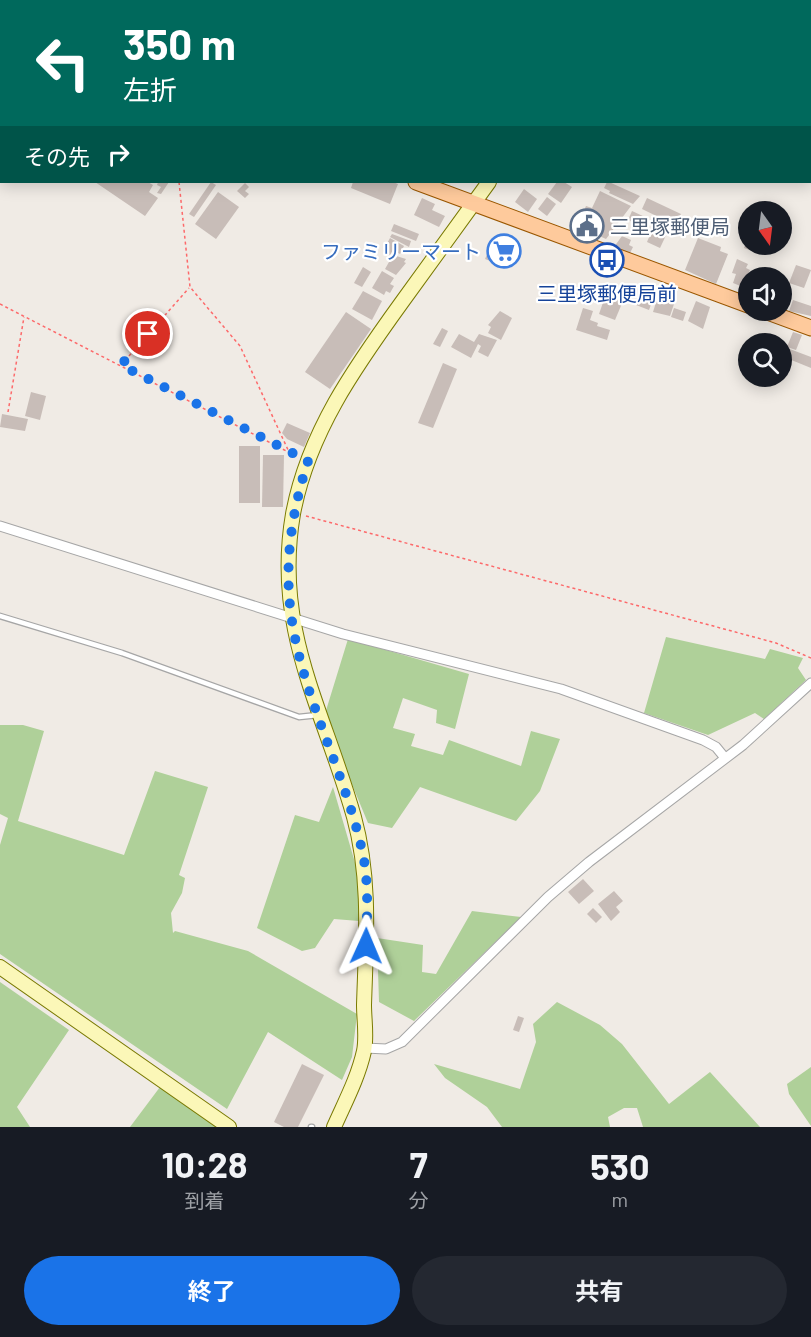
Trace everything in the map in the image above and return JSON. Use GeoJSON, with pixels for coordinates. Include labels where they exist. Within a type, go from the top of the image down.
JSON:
{"type":"FeatureCollection","features":[{"type":"Feature","properties":{"kind":"main road"},"geometry":{"type":"LineString","coordinates":[[419,183],[738,301]]}},
{"type":"Feature","properties":{"kind":"main road"},"geometry":{"type":"LineString","coordinates":[[792,321],[811,328]]}},
{"type":"Feature","properties":{"kind":"street"},"geometry":{"type":"LineString","coordinates":[[333,1127],[353,1086],[365,1048],[366,872],[348,799],[318,715],[291,616],[289,560],[294,513],[308,461],[324,423],[350,376],[488,183]]}},
{"type":"Feature","properties":{"kind":"street"},"geometry":{"type":"LineString","coordinates":[[0,526],[343,634],[561,689],[703,740],[716,747],[725,758]]}},
{"type":"Feature","properties":{"kind":"street"},"geometry":{"type":"LineString","coordinates":[[365,1048],[386,1049],[402,1042],[548,897],[589,862],[725,758],[811,683]]}},
{"type":"Feature","properties":{"kind":"street"},"geometry":{"type":"LineString","coordinates":[[0,967],[229,1127]]}},
{"type":"Feature","properties":{"kind":"lane"},"geometry":{"type":"LineString","coordinates":[[0,616],[122,653],[298,717],[318,715]]}},
{"type":"Feature","properties":{"kind":"path"},"geometry":{"type":"LineString","coordinates":[[179,183],[190,287],[240,346],[289,453]]}},
{"type":"Feature","properties":{"kind":"path"},"geometry":{"type":"LineString","coordinates":[[121,365],[190,287]]}},
{"type":"Feature","properties":{"kind":"path"},"geometry":{"type":"LineString","coordinates":[[0,304],[308,461]]}},
{"type":"Feature","properties":{"kind":"path"},"geometry":{"type":"LineString","coordinates":[[8,412],[24,316]]}},
{"type":"Feature","properties":{"kind":"path"},"geometry":{"type":"LineString","coordinates":[[294,513],[776,643],[811,658]]}},
{"type":"Feature","properties":{"kind":"green space"},"geometry":{"type":"Polygon","coordinates":[[[666,637],[765,659],[770,649],[803,658],[798,668],[806,680],[764,719],[755,713],[708,735],[644,713],[666,637]]]}},
{"type":"Feature","properties":{"kind":"green space"},"geometry":{"type":"Polygon","coordinates":[[[348,639],[469,674],[455,729],[436,723],[437,710],[403,698],[393,728],[415,734],[411,746],[443,755],[449,740],[521,766],[531,731],[560,739],[540,791],[516,821],[420,787],[392,828],[368,823],[324,717],[348,639]]]}},
{"type":"Feature","properties":{"kind":"green space"},"geometry":{"type":"Polygon","coordinates":[[[0,725],[23,725],[44,731],[18,821],[124,855],[155,771],[208,787],[179,875],[185,878],[182,893],[171,913],[173,933],[175,931],[248,951],[357,1014],[352,1057],[342,1080],[268,1032],[227,1109],[0,954],[0,845],[8,818],[0,814],[0,725]]]}},
{"type":"Feature","properties":{"kind":"green space"},"geometry":{"type":"Polygon","coordinates":[[[333,787],[360,880],[359,921],[334,919],[315,948],[302,951],[257,928],[295,815],[319,822],[333,787]]]}},
{"type":"Feature","properties":{"kind":"green space"},"geometry":{"type":"Polygon","coordinates":[[[472,911],[521,917],[414,1021],[379,1002],[377,938],[423,945],[422,972],[436,974],[472,911]]]}},
{"type":"Feature","properties":{"kind":"green space"},"geometry":{"type":"Polygon","coordinates":[[[0,982],[69,1030],[17,1107],[30,1127],[0,1127],[0,982]]]}},
{"type":"Feature","properties":{"kind":"green space"},"geometry":{"type":"Polygon","coordinates":[[[557,1002],[600,1025],[622,1044],[669,1104],[710,1072],[760,1127],[643,1127],[637,1108],[624,1108],[608,1117],[610,1127],[502,1127],[487,1107],[445,1078],[434,1064],[520,1089],[536,1042],[533,1024],[557,1002]]]}},
{"type":"Feature","properties":{"kind":"green space"},"geometry":{"type":"Polygon","coordinates":[[[811,1067],[811,1126],[789,1094],[787,1084],[811,1067]]]}},
{"type":"Feature","properties":{"kind":"green space"},"geometry":{"type":"Polygon","coordinates":[[[160,1087],[216,1127],[130,1127],[160,1087]]]}},
{"type":"Feature","properties":{"kind":"building"},"geometry":{"type":"Polygon","coordinates":[[[96,183],[150,183],[153,185],[149,192],[158,198],[145,216],[96,183]]]}},
{"type":"Feature","properties":{"kind":"building"},"geometry":{"type":"Polygon","coordinates":[[[158,183],[168,183],[161,194],[157,193],[161,187],[158,183]]]}},
{"type":"Feature","properties":{"kind":"building"},"geometry":{"type":"Polygon","coordinates":[[[210,183],[216,185],[194,217],[189,214],[210,183]]]}},
{"type":"Feature","properties":{"kind":"building"},"geometry":{"type":"Polygon","coordinates":[[[245,183],[249,187],[245,191],[249,194],[245,198],[237,191],[245,183]]]}},
{"type":"Feature","properties":{"kind":"building"},"geometry":{"type":"Polygon","coordinates":[[[353,183],[398,184],[390,204],[351,188],[353,183]]]}},
{"type":"Feature","properties":{"kind":"building"},"geometry":{"type":"Polygon","coordinates":[[[556,183],[566,183],[572,187],[561,203],[548,194],[556,183]]]}},
{"type":"Feature","properties":{"kind":"building"},"geometry":{"type":"Polygon","coordinates":[[[606,183],[611,183],[640,196],[633,204],[609,193],[610,191],[604,188],[606,183]]]}},
{"type":"Feature","properties":{"kind":"building"},"geometry":{"type":"Polygon","coordinates":[[[524,189],[537,199],[528,212],[515,202],[524,189]]]}},
{"type":"Feature","properties":{"kind":"building"},"geometry":{"type":"Polygon","coordinates":[[[600,191],[631,206],[606,239],[577,226],[586,206],[592,208],[600,191]]]}},
{"type":"Feature","properties":{"kind":"building"},"geometry":{"type":"Polygon","coordinates":[[[218,192],[239,207],[216,239],[195,224],[218,192]]]}},
{"type":"Feature","properties":{"kind":"building"},"geometry":{"type":"Polygon","coordinates":[[[547,197],[556,204],[547,216],[538,209],[547,197]]]}},
{"type":"Feature","properties":{"kind":"building"},"geometry":{"type":"Polygon","coordinates":[[[422,198],[435,204],[432,210],[445,216],[439,227],[414,215],[422,198]]]}},
{"type":"Feature","properties":{"kind":"building"},"geometry":{"type":"Polygon","coordinates":[[[647,198],[681,214],[675,225],[642,209],[647,198]]]}},
{"type":"Feature","properties":{"kind":"building"},"geometry":{"type":"Polygon","coordinates":[[[632,211],[645,217],[641,226],[628,220],[632,211]]]}},
{"type":"Feature","properties":{"kind":"building"},"geometry":{"type":"Polygon","coordinates":[[[655,223],[669,229],[660,248],[647,242],[655,223]]]}},
{"type":"Feature","properties":{"kind":"building"},"geometry":{"type":"Polygon","coordinates":[[[394,224],[419,234],[416,241],[391,231],[394,224]]]}},
{"type":"Feature","properties":{"kind":"building"},"geometry":{"type":"Polygon","coordinates":[[[392,234],[411,241],[409,247],[390,237],[392,234]]]}},
{"type":"Feature","properties":{"kind":"building"},"geometry":{"type":"Polygon","coordinates":[[[622,236],[631,240],[629,245],[633,247],[630,253],[614,247],[622,236]]]}},
{"type":"Feature","properties":{"kind":"building"},"geometry":{"type":"Polygon","coordinates":[[[390,238],[404,246],[400,254],[393,250],[390,255],[383,251],[390,238]]]}},
{"type":"Feature","properties":{"kind":"building"},"geometry":{"type":"Polygon","coordinates":[[[698,238],[721,247],[720,251],[728,254],[716,284],[685,270],[698,238]]]}},
{"type":"Feature","properties":{"kind":"building"},"geometry":{"type":"Polygon","coordinates":[[[491,245],[515,253],[509,268],[485,259],[491,245]]]}},
{"type":"Feature","properties":{"kind":"building"},"geometry":{"type":"Polygon","coordinates":[[[393,255],[406,259],[404,262],[406,263],[396,275],[385,269],[393,255]]]}},
{"type":"Feature","properties":{"kind":"building"},"geometry":{"type":"Polygon","coordinates":[[[737,259],[748,264],[746,267],[738,267],[738,285],[733,283],[736,274],[732,273],[737,259]]]}},
{"type":"Feature","properties":{"kind":"building"},"geometry":{"type":"Polygon","coordinates":[[[796,265],[811,270],[804,288],[792,284],[796,265]]]}},
{"type":"Feature","properties":{"kind":"building"},"geometry":{"type":"Polygon","coordinates":[[[363,267],[371,272],[362,287],[354,283],[363,267]]]}},
{"type":"Feature","properties":{"kind":"building"},"geometry":{"type":"Polygon","coordinates":[[[382,271],[394,278],[390,284],[394,286],[390,293],[386,291],[384,295],[372,288],[382,271]]]}},
{"type":"Feature","properties":{"kind":"building"},"geometry":{"type":"Polygon","coordinates":[[[363,291],[382,301],[372,320],[352,309],[363,291]]]}},
{"type":"Feature","properties":{"kind":"building"},"geometry":{"type":"Polygon","coordinates":[[[606,294],[623,301],[615,320],[599,314],[606,294]]]}},
{"type":"Feature","properties":{"kind":"building"},"geometry":{"type":"Polygon","coordinates":[[[640,294],[653,299],[649,310],[636,305],[640,294]]]}},
{"type":"Feature","properties":{"kind":"building"},"geometry":{"type":"Polygon","coordinates":[[[657,299],[674,304],[670,316],[653,312],[657,299]]]}},
{"type":"Feature","properties":{"kind":"building"},"geometry":{"type":"Polygon","coordinates":[[[793,300],[811,306],[811,316],[792,312],[793,300]]]}},
{"type":"Feature","properties":{"kind":"building"},"geometry":{"type":"Polygon","coordinates":[[[696,301],[710,307],[703,329],[688,321],[696,301]]]}},
{"type":"Feature","properties":{"kind":"building"},"geometry":{"type":"Polygon","coordinates":[[[583,308],[593,311],[590,320],[598,323],[597,326],[610,330],[607,340],[576,330],[583,308]]]}},
{"type":"Feature","properties":{"kind":"building"},"geometry":{"type":"Polygon","coordinates":[[[674,308],[686,312],[683,321],[671,317],[674,308]]]}},
{"type":"Feature","properties":{"kind":"building"},"geometry":{"type":"Polygon","coordinates":[[[500,311],[512,318],[501,340],[488,333],[491,327],[488,325],[500,311]]]}},
{"type":"Feature","properties":{"kind":"building"},"geometry":{"type":"Polygon","coordinates":[[[346,312],[371,329],[330,389],[305,372],[346,312]]]}},
{"type":"Feature","properties":{"kind":"building"},"geometry":{"type":"Polygon","coordinates":[[[442,328],[448,331],[440,347],[433,344],[442,328]]]}},
{"type":"Feature","properties":{"kind":"building"},"geometry":{"type":"Polygon","coordinates":[[[793,332],[802,335],[796,350],[792,349],[793,332]]]}},
{"type":"Feature","properties":{"kind":"building"},"geometry":{"type":"Polygon","coordinates":[[[459,334],[474,342],[479,334],[497,340],[488,357],[478,352],[481,346],[478,344],[471,358],[451,347],[459,334]]]}},
{"type":"Feature","properties":{"kind":"building"},"geometry":{"type":"Polygon","coordinates":[[[792,350],[811,357],[811,368],[792,360],[792,350]]]}},
{"type":"Feature","properties":{"kind":"building"},"geometry":{"type":"Polygon","coordinates":[[[443,363],[457,369],[433,428],[418,423],[443,363]]]}},
{"type":"Feature","properties":{"kind":"building"},"geometry":{"type":"Polygon","coordinates":[[[31,392],[46,396],[40,420],[25,416],[31,392]]]}},
{"type":"Feature","properties":{"kind":"building"},"geometry":{"type":"Polygon","coordinates":[[[2,414],[28,419],[25,431],[0,427],[2,414]]]}},
{"type":"Feature","properties":{"kind":"building"},"geometry":{"type":"Polygon","coordinates":[[[287,423],[310,433],[304,447],[287,439],[282,433],[287,423]]]}},
{"type":"Feature","properties":{"kind":"building"},"geometry":{"type":"Polygon","coordinates":[[[239,446],[260,446],[260,503],[239,503],[239,446]]]}},
{"type":"Feature","properties":{"kind":"building"},"geometry":{"type":"Polygon","coordinates":[[[263,455],[284,455],[283,507],[262,507],[263,455]]]}},
{"type":"Feature","properties":{"kind":"building"},"geometry":{"type":"Polygon","coordinates":[[[583,879],[594,891],[579,904],[568,892],[583,879]]]}},
{"type":"Feature","properties":{"kind":"building"},"geometry":{"type":"Polygon","coordinates":[[[614,891],[623,901],[616,907],[620,912],[611,921],[598,904],[614,891]]]}},
{"type":"Feature","properties":{"kind":"building"},"geometry":{"type":"Polygon","coordinates":[[[593,908],[602,917],[596,923],[587,914],[593,908]]]}},
{"type":"Feature","properties":{"kind":"building"},"geometry":{"type":"Polygon","coordinates":[[[518,1016],[524,1018],[519,1032],[513,1030],[518,1016]]]}},
{"type":"Feature","properties":{"kind":"building"},"geometry":{"type":"Polygon","coordinates":[[[302,1064],[324,1075],[298,1127],[284,1127],[274,1122],[302,1064]]]}},
{"type":"Feature","properties":{"kind":"place","name":"三里塚郵便局"},"geometry":{"type":"Point","coordinates":[587,226]}},
{"type":"Feature","properties":{"kind":"place","name":"ファミリーマート"},"geometry":{"type":"Point","coordinates":[504,251]}},
{"type":"Feature","properties":{"kind":"place","name":"三里塚郵便局前"},"geometry":{"type":"Point","coordinates":[607,260]}},
{"type":"Feature","properties":{"kind":"route"},"geometry":{"type":"LineString","coordinates":[[148,334],[121,365],[308,461],[294,513],[290,540],[288,592],[303,669],[343,781],[363,854],[366,872],[366,946]]}}]}
